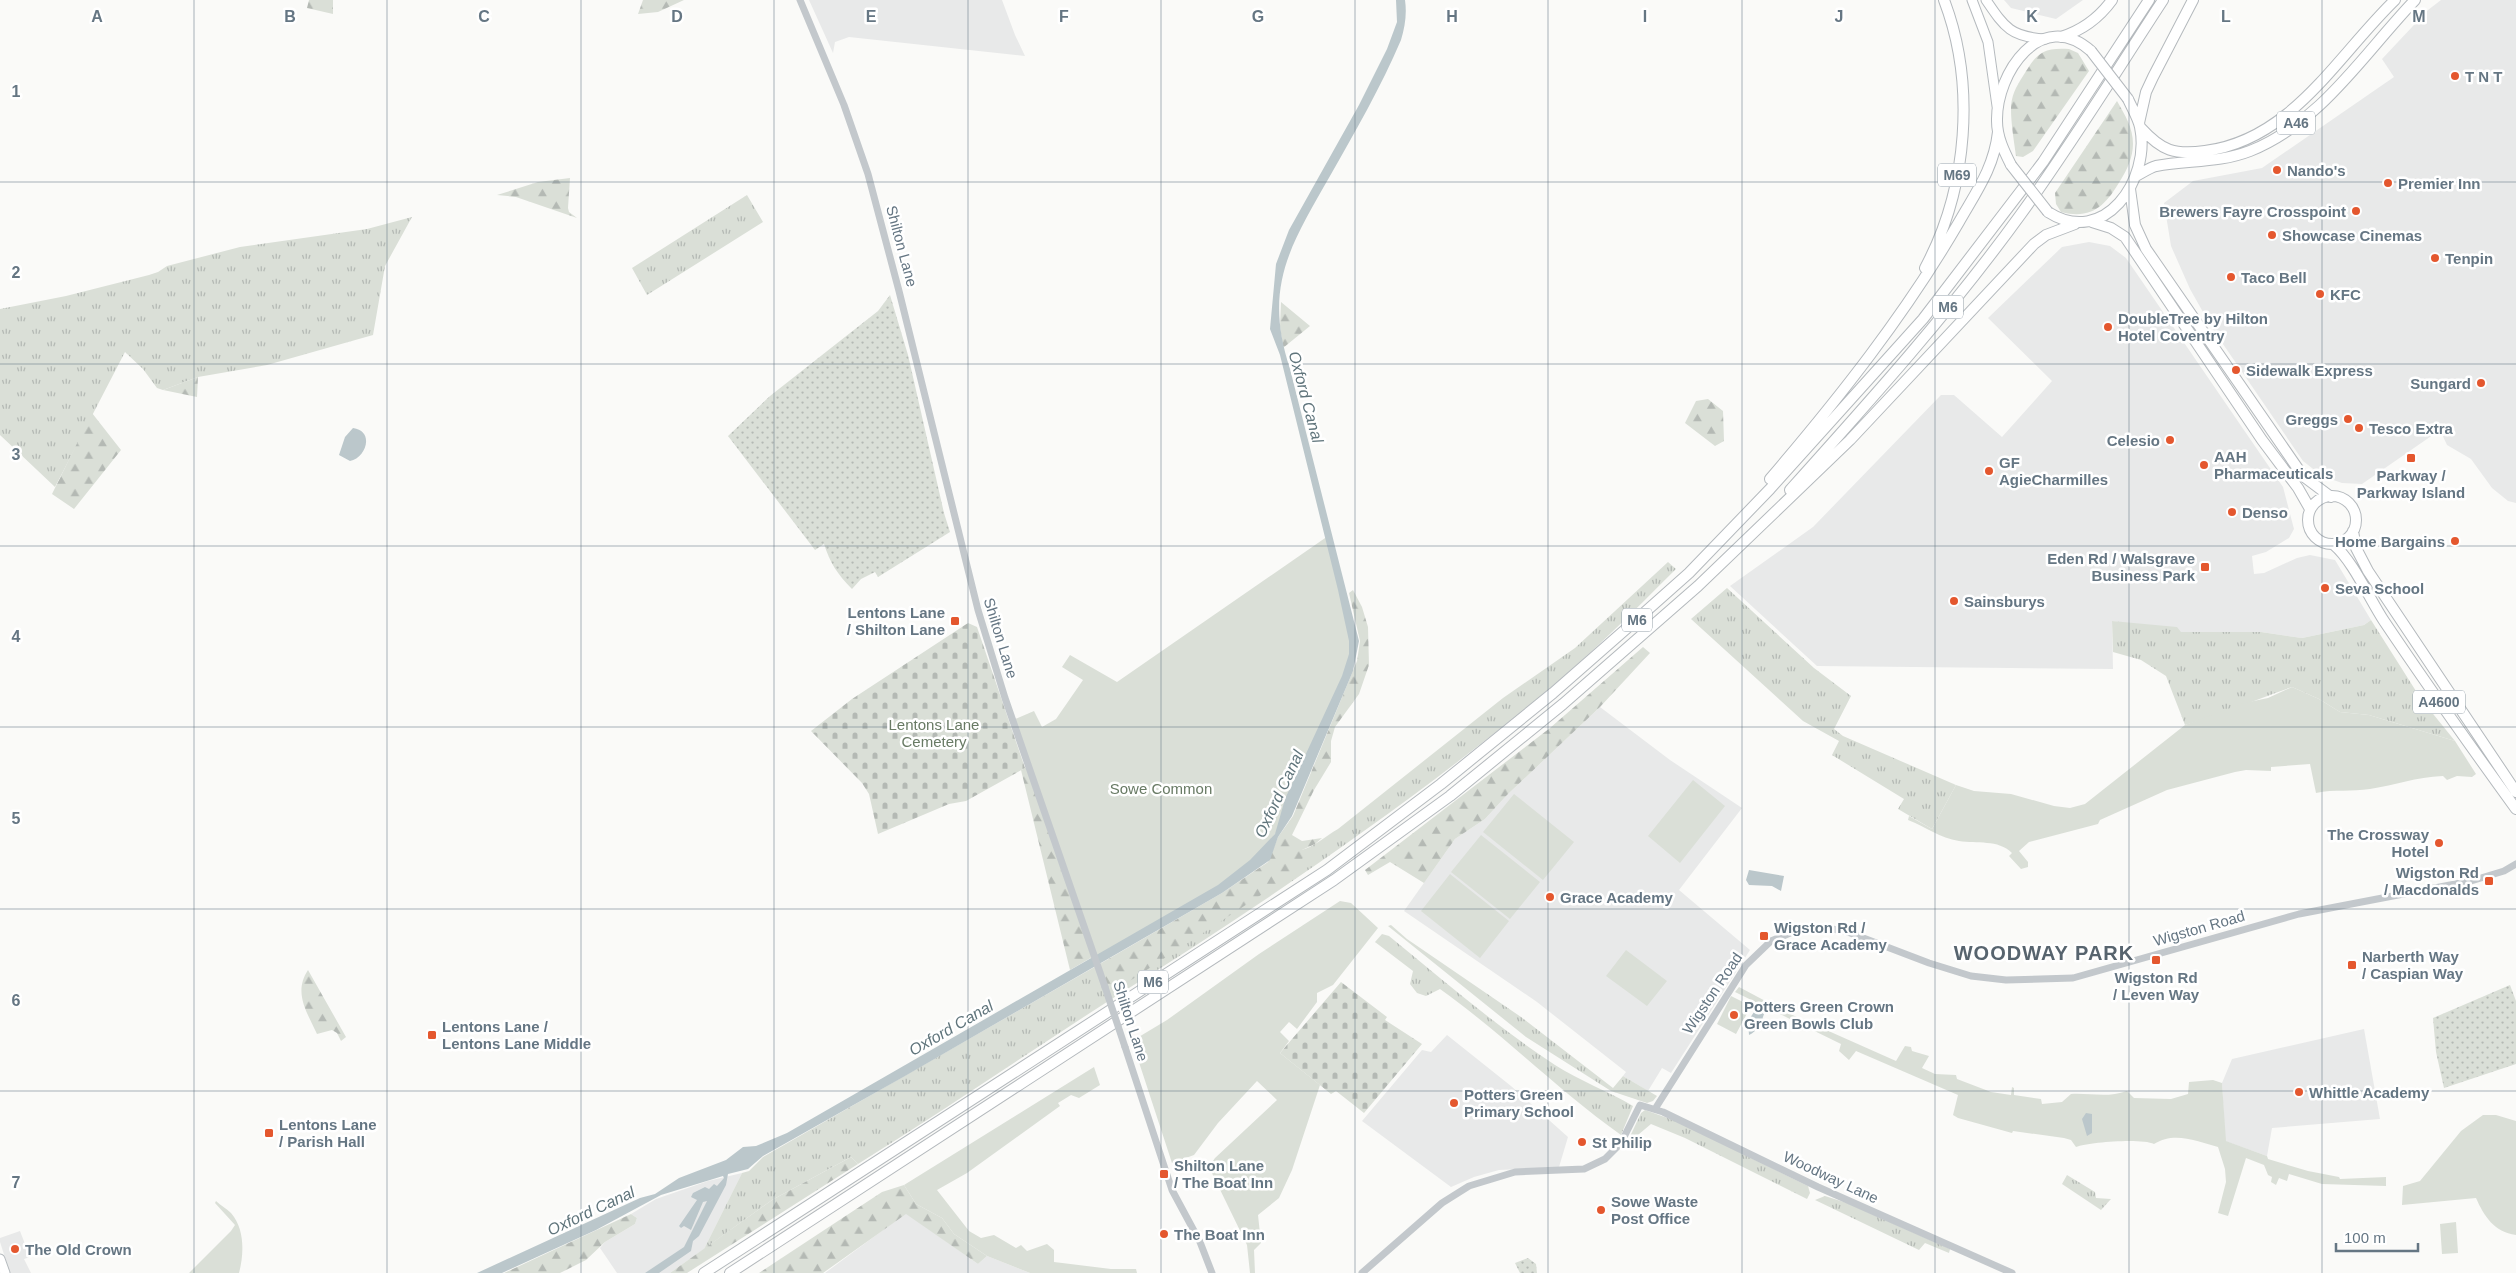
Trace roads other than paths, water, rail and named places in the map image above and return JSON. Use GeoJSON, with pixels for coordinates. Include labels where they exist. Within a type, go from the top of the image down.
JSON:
{"type":"FeatureCollection","features":[{"type":"Feature","properties":{"kind":"highway","name":"M69"},"geometry":{"type":"LineString","coordinates":[[1885,335],[1918,280],[1936,244],[1957,173],[1963,132],[1962,81],[1956,43],[1944,0]]}},
{"type":"Feature","properties":{"kind":"highway"},"geometry":{"type":"LineString","coordinates":[[2059,38],[2084,27],[2096,19],[2112,0]]}},
{"type":"Feature","properties":{"kind":"highway","name":"M6"},"geometry":{"type":"LineString","coordinates":[[704,1273],[1327,870],[1441,784],[1553,693],[1690,573],[1770,489],[1923,319],[2043,162],[2149,0]]}},
{"type":"Feature","properties":{"kind":"highway","name":"M6"},"geometry":{"type":"LineString","coordinates":[[730,1273],[1334,880],[1450,796],[1563,704],[1698,586],[1781,500],[1933,327],[2020,215],[2091,112],[2163,0]]}},
{"type":"Feature","properties":{"kind":"highway"},"geometry":{"type":"LineString","coordinates":[[1698,586],[1850,440],[2034,244],[2046,235],[2075,224],[2092,222],[2111,211],[2130,189],[2140,161],[2140,126],[2146,92],[2193,0]]}},
{"type":"Feature","properties":{"kind":"highway","name":"A46"},"geometry":{"type":"LineString","coordinates":[[2140,126],[2158,146],[2180,152],[2224,149],[2250,139],[2274,126],[2296,107],[2395,0]]}},
{"type":"Feature","properties":{"kind":"highway","name":"A46"},"geometry":{"type":"LineString","coordinates":[[2136,176],[2155,166],[2197,163],[2235,156],[2252,150],[2291,127],[2314,110],[2343,82],[2415,0]]}},
{"type":"Feature","properties":{"kind":"highway"},"geometry":{"type":"LineString","coordinates":[[1690,573],[1840,397],[1885,335],[1943,249],[1992,164],[1998,132],[1997,112],[2002,87],[2014,63],[2028,48],[2046,39],[2059,38],[2077,42],[2091,51],[2128,99],[2140,126]]}},
{"type":"Feature","properties":{"kind":"highway"},"geometry":{"type":"LineString","coordinates":[[1998,132],[2011,165],[2048,212],[2059,219],[2075,224]]}},
{"type":"Feature","properties":{"kind":"highway"},"geometry":{"type":"LineString","coordinates":[[2130,189],[2135,225],[2146,249],[2298,470],[2311,485],[2331,497]]}},
{"type":"Feature","properties":{"kind":"highway"},"geometry":{"type":"LineString","coordinates":[[2092,222],[2111,228],[2125,237],[2262,440],[2298,488],[2310,510]]}},
{"type":"Feature","properties":{"kind":"highway"},"geometry":{"type":"LineString","coordinates":[[2331,497],[2345,499],[2352,506],[2356,518],[2353,531],[2343,542],[2334,545],[2323,542],[2313,534],[2308,522],[2310,510],[2317,500],[2331,497]]}},
{"type":"Feature","properties":{"kind":"highway","name":"A4600"},"geometry":{"type":"LineString","coordinates":[[2353,531],[2356,548],[2368,571],[2516,792]]}},
{"type":"Feature","properties":{"kind":"highway","name":"A4600"},"geometry":{"type":"LineString","coordinates":[[2334,545],[2347,558],[2365,592],[2406,654],[2516,809]]}},
{"type":"Feature","properties":{"kind":"main road"},"geometry":{"type":"LineString","coordinates":[[1972,0],[1990,48],[1997,112]]}},
{"type":"Feature","properties":{"kind":"main road"},"geometry":{"type":"LineString","coordinates":[[1986,0],[2001,22],[2013,33],[2024,37],[2046,39]]}},
{"type":"Feature","properties":{"kind":"main road"},"geometry":{"type":"LineString","coordinates":[[0,1259],[4,1272]]}},
{"type":"Feature","properties":{"kind":"street","name":"Shilton Lane"},"geometry":{"type":"LineString","coordinates":[[800,0],[844,105],[868,174],[904,309],[976,605],[1005,698],[1092,948],[1172,1190],[1203,1248],[1212,1273]]}},
{"type":"Feature","properties":{"kind":"street","name":"Wigston Road"},"geometry":{"type":"LineString","coordinates":[[1655,1109],[1746,965],[1771,941],[1795,931],[1825,928],[1845,931],[1920,960],[1971,976],[2006,980],[2073,978],[2299,914],[2471,881],[2504,871],[2516,864]]}},
{"type":"Feature","properties":{"kind":"street","name":"Woodway Lane"},"geometry":{"type":"LineString","coordinates":[[1362,1273],[1442,1203],[1469,1186],[1515,1172],[1584,1169],[1605,1159],[1621,1143],[1640,1105],[1655,1109],[1818,1187],[2012,1273]]}},
{"type":"Feature","properties":{"kind":"place","name":"T N T"},"geometry":{"type":"Point","coordinates":[2455,76]}},
{"type":"Feature","properties":{"kind":"place","name":"Nando's"},"geometry":{"type":"Point","coordinates":[2277,170]}},
{"type":"Feature","properties":{"kind":"place","name":"Premier Inn"},"geometry":{"type":"Point","coordinates":[2388,183]}},
{"type":"Feature","properties":{"kind":"place","name":"Brewers Fayre Crosspoint"},"geometry":{"type":"Point","coordinates":[2356,211]}},
{"type":"Feature","properties":{"kind":"place","name":"Showcase Cinemas"},"geometry":{"type":"Point","coordinates":[2272,235]}},
{"type":"Feature","properties":{"kind":"place","name":"Tenpin"},"geometry":{"type":"Point","coordinates":[2435,258]}},
{"type":"Feature","properties":{"kind":"place","name":"Taco Bell"},"geometry":{"type":"Point","coordinates":[2231,277]}},
{"type":"Feature","properties":{"kind":"place","name":"KFC"},"geometry":{"type":"Point","coordinates":[2320,294]}},
{"type":"Feature","properties":{"kind":"place","name":"DoubleTree by Hilton Hotel Coventry"},"geometry":{"type":"Point","coordinates":[2108,327]}},
{"type":"Feature","properties":{"kind":"place","name":"Sidewalk Express"},"geometry":{"type":"Point","coordinates":[2236,370]}},
{"type":"Feature","properties":{"kind":"place","name":"Sungard"},"geometry":{"type":"Point","coordinates":[2481,383]}},
{"type":"Feature","properties":{"kind":"place","name":"Greggs"},"geometry":{"type":"Point","coordinates":[2348,419]}},
{"type":"Feature","properties":{"kind":"place","name":"Tesco Extra"},"geometry":{"type":"Point","coordinates":[2359,428]}},
{"type":"Feature","properties":{"kind":"place","name":"Celesio"},"geometry":{"type":"Point","coordinates":[2170,440]}},
{"type":"Feature","properties":{"kind":"place","name":"Parkway / Parkway Island"},"geometry":{"type":"Point","coordinates":[2411,458]}},
{"type":"Feature","properties":{"kind":"place","name":"AAH Pharmaceuticals"},"geometry":{"type":"Point","coordinates":[2204,465]}},
{"type":"Feature","properties":{"kind":"place","name":"GF AgieCharmilles"},"geometry":{"type":"Point","coordinates":[1989,471]}},
{"type":"Feature","properties":{"kind":"place","name":"Denso"},"geometry":{"type":"Point","coordinates":[2232,512]}},
{"type":"Feature","properties":{"kind":"place","name":"Home Bargains"},"geometry":{"type":"Point","coordinates":[2455,541]}},
{"type":"Feature","properties":{"kind":"place","name":"Eden Rd / Walsgrave Business Park"},"geometry":{"type":"Point","coordinates":[2205,567]}},
{"type":"Feature","properties":{"kind":"place","name":"Seva School"},"geometry":{"type":"Point","coordinates":[2325,588]}},
{"type":"Feature","properties":{"kind":"place","name":"Sainsburys"},"geometry":{"type":"Point","coordinates":[1954,601]}},
{"type":"Feature","properties":{"kind":"place","name":"Lentons Lane / Shilton Lane"},"geometry":{"type":"Point","coordinates":[955,621]}},
{"type":"Feature","properties":{"kind":"place","name":"The Crossway Hotel"},"geometry":{"type":"Point","coordinates":[2439,843]}},
{"type":"Feature","properties":{"kind":"place","name":"Wigston Rd / Macdonalds"},"geometry":{"type":"Point","coordinates":[2489,881]}},
{"type":"Feature","properties":{"kind":"place","name":"Grace Academy"},"geometry":{"type":"Point","coordinates":[1550,897]}},
{"type":"Feature","properties":{"kind":"place","name":"Wigston Rd / Grace Academy"},"geometry":{"type":"Point","coordinates":[1764,936]}},
{"type":"Feature","properties":{"kind":"place","name":"Wigston Rd / Leven Way"},"geometry":{"type":"Point","coordinates":[2156,960]}},
{"type":"Feature","properties":{"kind":"place","name":"Narberth Way / Caspian Way"},"geometry":{"type":"Point","coordinates":[2352,965]}},
{"type":"Feature","properties":{"kind":"place","name":"Potters Green Crown Green Bowls Club"},"geometry":{"type":"Point","coordinates":[1734,1015]}},
{"type":"Feature","properties":{"kind":"place","name":"Lentons Lane / Lentons Lane Middle"},"geometry":{"type":"Point","coordinates":[432,1035]}},
{"type":"Feature","properties":{"kind":"place","name":"Whittle Academy"},"geometry":{"type":"Point","coordinates":[2299,1092]}},
{"type":"Feature","properties":{"kind":"place","name":"Potters Green Primary School"},"geometry":{"type":"Point","coordinates":[1454,1103]}},
{"type":"Feature","properties":{"kind":"place","name":"Lentons Lane / Parish Hall"},"geometry":{"type":"Point","coordinates":[269,1133]}},
{"type":"Feature","properties":{"kind":"place","name":"St Philip"},"geometry":{"type":"Point","coordinates":[1582,1142]}},
{"type":"Feature","properties":{"kind":"place","name":"Shilton Lane / The Boat Inn"},"geometry":{"type":"Point","coordinates":[1164,1174]}},
{"type":"Feature","properties":{"kind":"place","name":"Sowe Waste Post Office"},"geometry":{"type":"Point","coordinates":[1601,1210]}},
{"type":"Feature","properties":{"kind":"place","name":"The Boat Inn"},"geometry":{"type":"Point","coordinates":[1164,1234]}},
{"type":"Feature","properties":{"kind":"place","name":"The Old Crown"},"geometry":{"type":"Point","coordinates":[15,1249]}},
{"type":"Feature","properties":{"kind":"district","name":"WOODWAY PARK"},"geometry":{"type":"Point","coordinates":[2044,953]}},
{"type":"Feature","properties":{"kind":"water label","name":"Oxford Canal"},"geometry":{"type":"Point","coordinates":[1306,397]}},
{"type":"Feature","properties":{"kind":"water label","name":"Oxford Canal"},"geometry":{"type":"Point","coordinates":[1279,794]}},
{"type":"Feature","properties":{"kind":"water label","name":"Oxford Canal"},"geometry":{"type":"Point","coordinates":[951,1028]}},
{"type":"Feature","properties":{"kind":"water label","name":"Oxford Canal"},"geometry":{"type":"Point","coordinates":[591,1211]}},
{"type":"Feature","properties":{"kind":"park label","name":"Lentons Lane Cemetery"},"geometry":{"type":"Point","coordinates":[934,732]}},
{"type":"Feature","properties":{"kind":"park label","name":"Sowe Common"},"geometry":{"type":"Point","coordinates":[1161,788]}}]}
